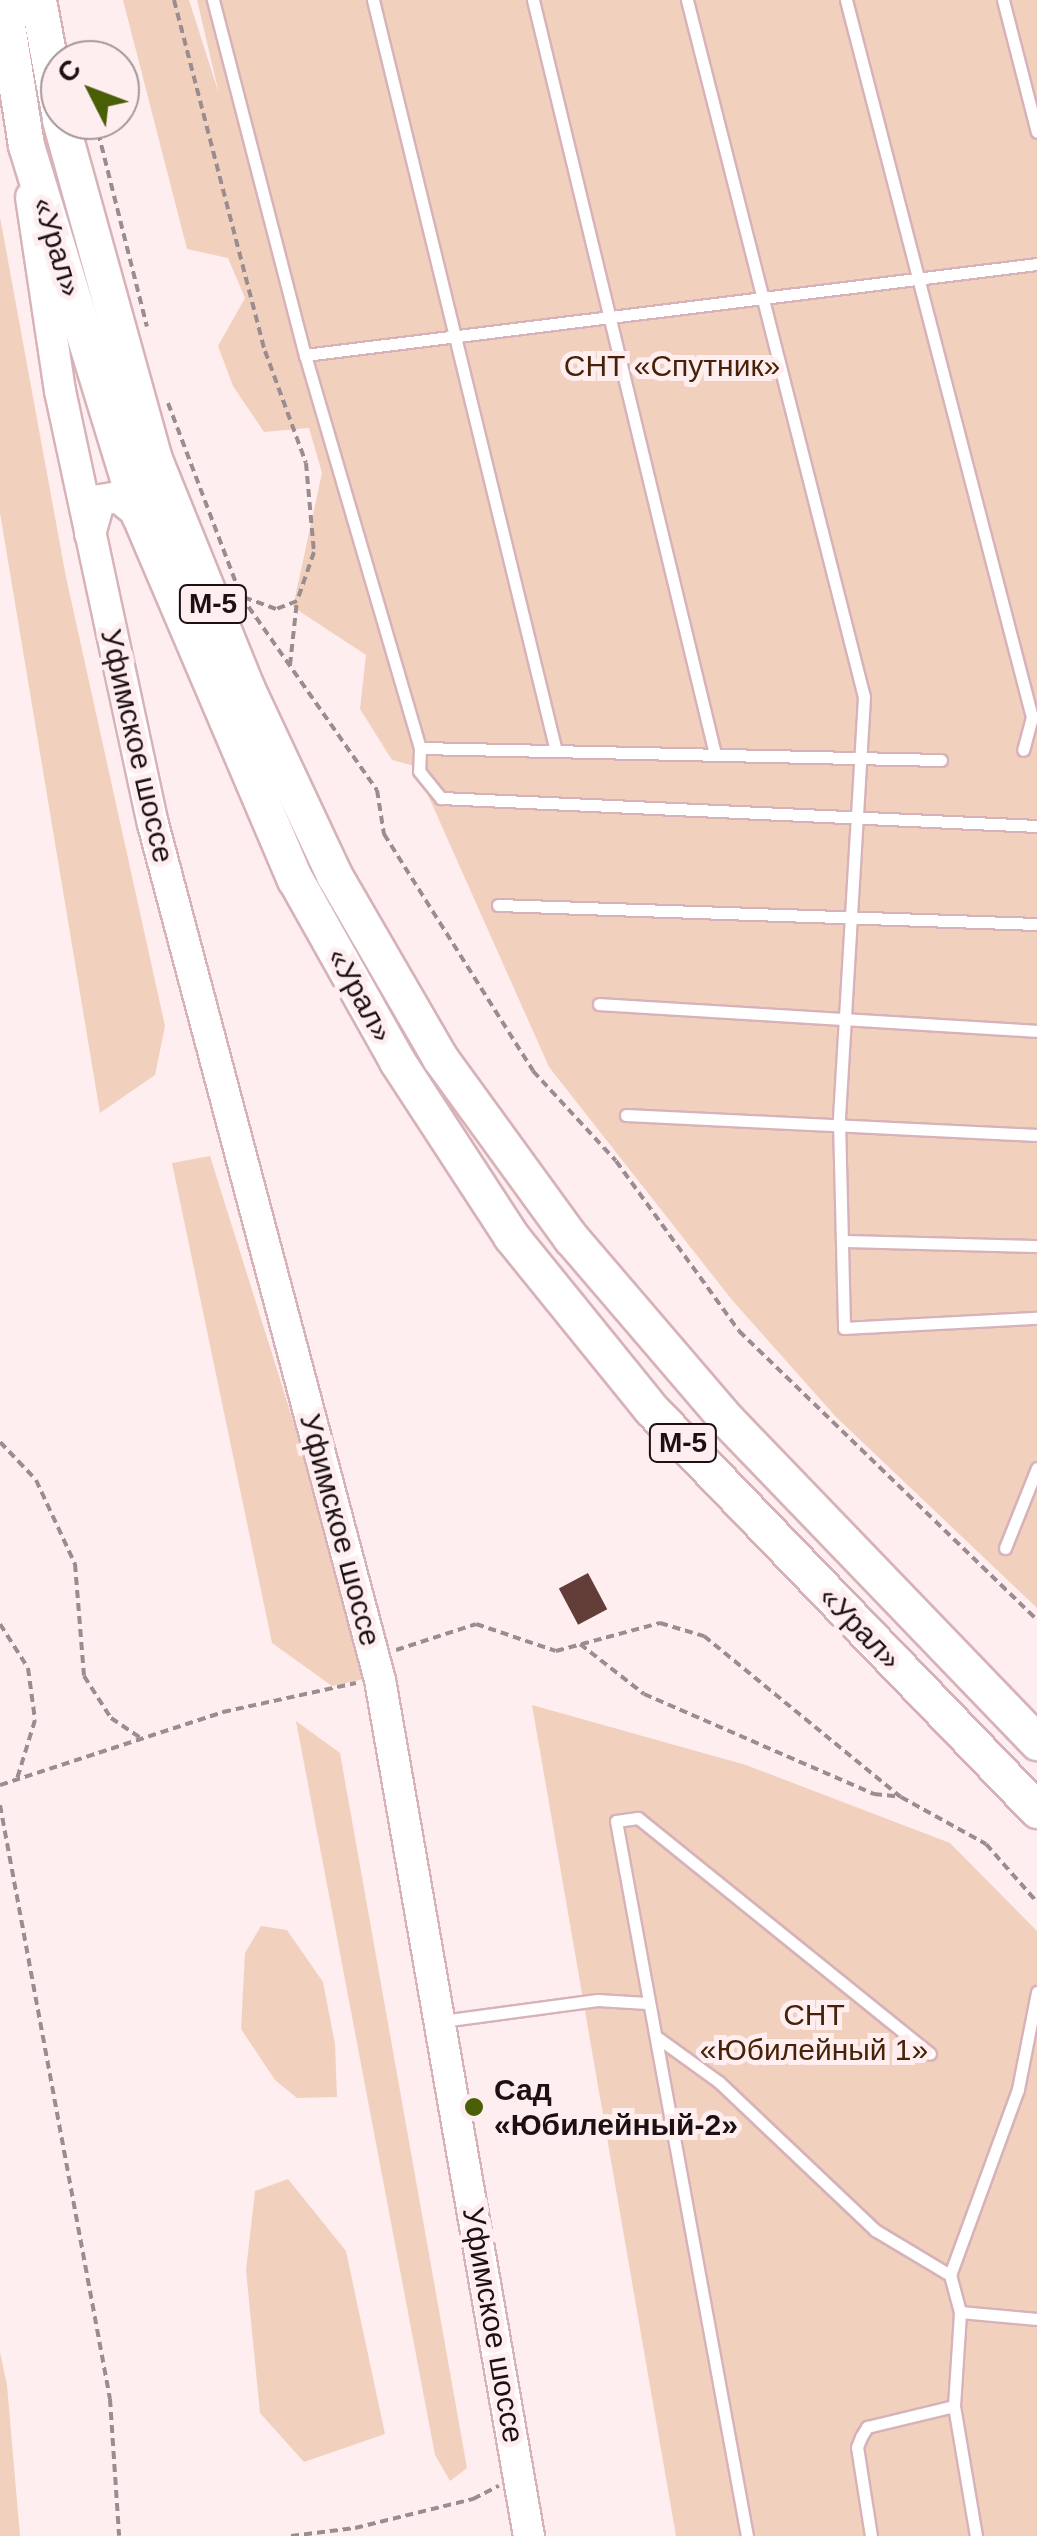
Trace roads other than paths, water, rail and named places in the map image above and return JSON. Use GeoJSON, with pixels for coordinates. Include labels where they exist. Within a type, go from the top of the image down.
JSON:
{"type":"FeatureCollection","features":[{"type":"Feature","properties":{"kind":"main road","name":"«Урал»"},"geometry":{"type":"LineString","coordinates":[[3,0],[26,144],[139,514],[295,879],[396,1062],[511,1236],[651,1409],[1026,1799]]}},
{"type":"Feature","properties":{"kind":"main road","name":"«Урал»"},"geometry":{"type":"LineString","coordinates":[[38,0],[45,40]]}},
{"type":"Feature","properties":{"kind":"main road","name":"«Урал»"},"geometry":{"type":"LineString","coordinates":[[66,140],[161,476],[247,688],[334,875],[440,1058],[571,1238],[728,1421],[1037,1742]]}},
{"type":"Feature","properties":{"kind":"main road","name":"Уфимское шоссе"},"geometry":{"type":"LineString","coordinates":[[26,144],[60,391],[90,537],[225,1112],[378,1669],[529,2536]]}},
{"type":"Feature","properties":{"kind":"main road"},"geometry":{"type":"LineString","coordinates":[[90,537],[100,500],[118,497],[139,514]]}},
{"type":"Feature","properties":{"kind":"lane"},"geometry":{"type":"LineString","coordinates":[[213,0],[305,355],[420,748],[420,772],[441,798],[1037,826]]}},
{"type":"Feature","properties":{"kind":"lane"},"geometry":{"type":"LineString","coordinates":[[374,0],[556,752]]}},
{"type":"Feature","properties":{"kind":"lane"},"geometry":{"type":"LineString","coordinates":[[533,0],[613,318],[714,754]]}},
{"type":"Feature","properties":{"kind":"lane"},"geometry":{"type":"LineString","coordinates":[[687,0],[864,696],[839,1121],[844,1328],[1037,1318]]}},
{"type":"Feature","properties":{"kind":"lane"},"geometry":{"type":"LineString","coordinates":[[846,0],[1032,717],[1023,750]]}},
{"type":"Feature","properties":{"kind":"lane"},"geometry":{"type":"LineString","coordinates":[[1002,0],[1037,132]]}},
{"type":"Feature","properties":{"kind":"lane"},"geometry":{"type":"LineString","coordinates":[[305,355],[1037,264]]}},
{"type":"Feature","properties":{"kind":"lane"},"geometry":{"type":"LineString","coordinates":[[420,748],[942,760]]}},
{"type":"Feature","properties":{"kind":"lane"},"geometry":{"type":"LineString","coordinates":[[498,904],[1037,924]]}},
{"type":"Feature","properties":{"kind":"lane"},"geometry":{"type":"LineString","coordinates":[[599,1004],[1037,1031]]}},
{"type":"Feature","properties":{"kind":"lane"},"geometry":{"type":"LineString","coordinates":[[626,1115],[839,1121],[1037,1134]]}},
{"type":"Feature","properties":{"kind":"lane"},"geometry":{"type":"LineString","coordinates":[[843,1241],[1037,1246]]}},
{"type":"Feature","properties":{"kind":"lane"},"geometry":{"type":"LineString","coordinates":[[1005,1548],[1037,1468]]}},
{"type":"Feature","properties":{"kind":"lane"},"geometry":{"type":"LineString","coordinates":[[747,2536],[658,2038],[646,2003],[616,1820],[638,1818],[930,2054]]}},
{"type":"Feature","properties":{"kind":"lane"},"geometry":{"type":"LineString","coordinates":[[976,2536],[954,2406],[960,2312],[950,2276],[1018,2090],[1037,1992]]}},
{"type":"Feature","properties":{"kind":"lane"},"geometry":{"type":"LineString","coordinates":[[441,2021],[598,2000],[646,2003]]}},
{"type":"Feature","properties":{"kind":"lane"},"geometry":{"type":"LineString","coordinates":[[658,2038],[719,2082],[875,2230],[950,2276]]}},
{"type":"Feature","properties":{"kind":"lane"},"geometry":{"type":"LineString","coordinates":[[960,2312],[1037,2320]]}},
{"type":"Feature","properties":{"kind":"lane"},"geometry":{"type":"LineString","coordinates":[[871,2536],[856,2447],[867,2427],[954,2406]]}},
{"type":"Feature","properties":{"kind":"place","name":"Сад «Юбилейный-2»"},"geometry":{"type":"Point","coordinates":[474,2107]}},
{"type":"Feature","properties":{"kind":"park label","name":"СНТ «Спутник»"},"geometry":{"type":"Point","coordinates":[672,366]}},
{"type":"Feature","properties":{"kind":"park label","name":"СНТ «Юбилейный 1»"},"geometry":{"type":"Point","coordinates":[814,2032]}}]}
